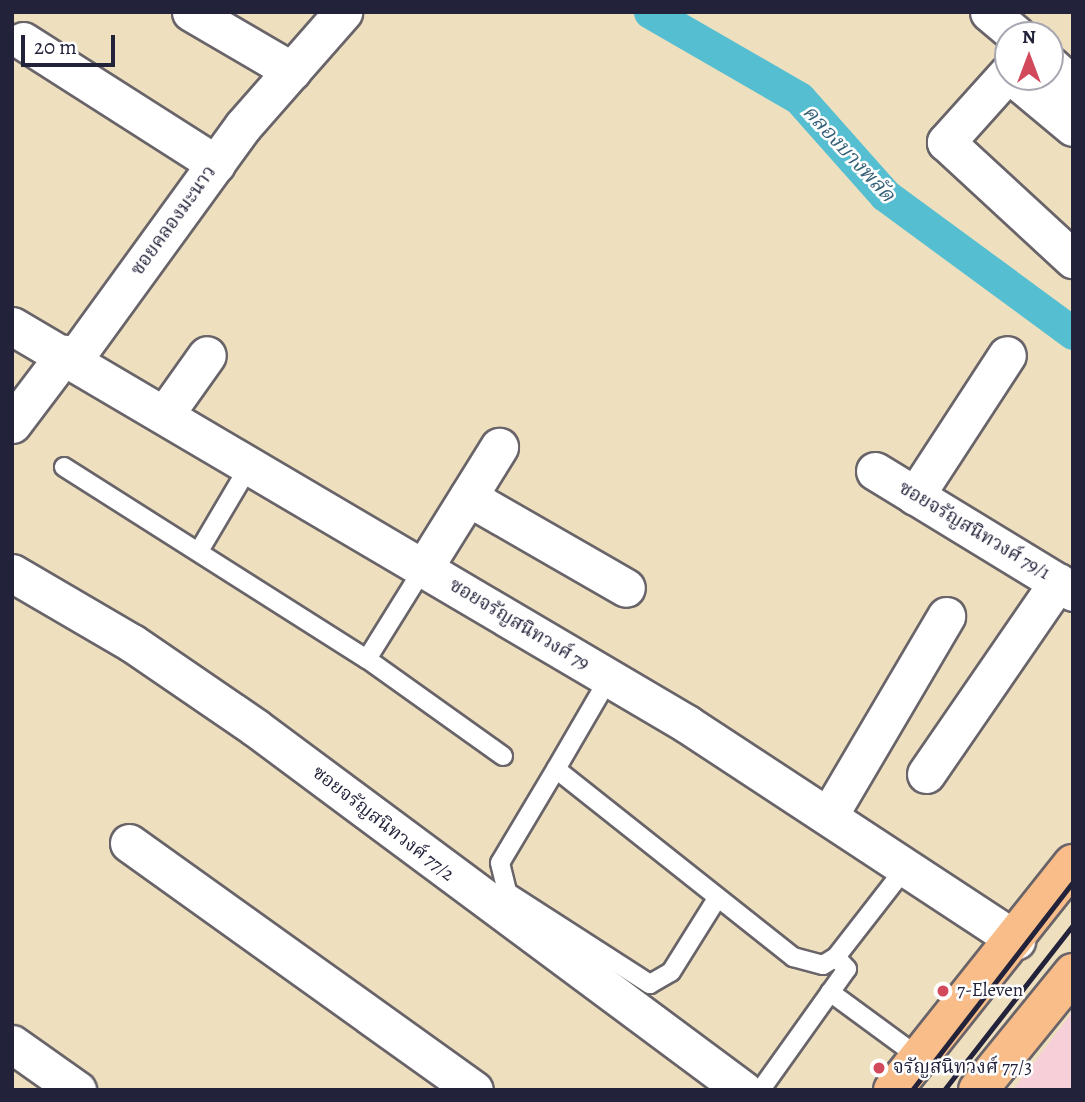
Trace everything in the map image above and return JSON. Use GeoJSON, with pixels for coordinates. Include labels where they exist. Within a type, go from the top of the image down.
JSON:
{"type":"FeatureCollection","features":[{"type":"Feature","properties":{"kind":"main road"},"geometry":{"type":"LineString","coordinates":[[893,1090],[1016,940],[1073,864]]}},
{"type":"Feature","properties":{"kind":"main road"},"geometry":{"type":"LineString","coordinates":[[978,1090],[1068,988]]}},
{"type":"Feature","properties":{"kind":"street"},"geometry":{"type":"LineString","coordinates":[[191,12],[285,78]]}},
{"type":"Feature","properties":{"kind":"street","name":"ซอยคลองมะนาว"},"geometry":{"type":"LineString","coordinates":[[12,424],[69,357],[285,78],[343,12]]}},
{"type":"Feature","properties":{"kind":"street"},"geometry":{"type":"LineString","coordinates":[[23,41],[216,164]]}},
{"type":"Feature","properties":{"kind":"street"},"geometry":{"type":"LineString","coordinates":[[994,89],[946,142],[1073,259]]}},
{"type":"Feature","properties":{"kind":"street"},"geometry":{"type":"LineString","coordinates":[[1030,91],[1073,127]]}},
{"type":"Feature","properties":{"kind":"street","name":"ซอยจรัญสนิทวงศ์ 79"},"geometry":{"type":"LineString","coordinates":[[12,326],[251,463],[609,678],[829,814],[1016,940]]}},
{"type":"Feature","properties":{"kind":"street"},"geometry":{"type":"LineString","coordinates":[[165,414],[208,355]]}},
{"type":"Feature","properties":{"kind":"street"},"geometry":{"type":"LineString","coordinates":[[915,496],[1007,355]]}},
{"type":"Feature","properties":{"kind":"street"},"geometry":{"type":"LineString","coordinates":[[424,569],[499,447]]}},
{"type":"Feature","properties":{"kind":"street","name":"ซอยจรัญสนิทวงศ์ 79/1"},"geometry":{"type":"LineString","coordinates":[[875,471],[1065,587]]}},
{"type":"Feature","properties":{"kind":"street"},"geometry":{"type":"LineString","coordinates":[[468,497],[626,588]]}},
{"type":"Feature","properties":{"kind":"street","name":"ซอยจรัญสนิทวงศ์ 77/2"},"geometry":{"type":"LineString","coordinates":[[12,573],[132,643],[256,728],[752,1089]]}},
{"type":"Feature","properties":{"kind":"street"},"geometry":{"type":"LineString","coordinates":[[926,774],[1065,587]]}},
{"type":"Feature","properties":{"kind":"street"},"geometry":{"type":"LineString","coordinates":[[829,814],[946,616]]}},
{"type":"Feature","properties":{"kind":"street"},"geometry":{"type":"LineString","coordinates":[[130,843],[474,1090]]}},
{"type":"Feature","properties":{"kind":"street"},"geometry":{"type":"LineString","coordinates":[[12,1044],[77,1090]]}},
{"type":"Feature","properties":{"kind":"lane"},"geometry":{"type":"LineString","coordinates":[[199,551],[251,463]]}},
{"type":"Feature","properties":{"kind":"lane"},"geometry":{"type":"LineString","coordinates":[[64,467],[367,659],[503,756]]}},
{"type":"Feature","properties":{"kind":"lane"},"geometry":{"type":"LineString","coordinates":[[367,659],[424,569]]}},
{"type":"Feature","properties":{"kind":"lane"},"geometry":{"type":"LineString","coordinates":[[609,678],[500,863],[507,892],[650,984],[671,972],[716,900]]}},
{"type":"Feature","properties":{"kind":"lane"},"geometry":{"type":"LineString","coordinates":[[556,769],[716,900],[809,964],[836,957],[905,867]]}},
{"type":"Feature","properties":{"kind":"lane"},"geometry":{"type":"LineString","coordinates":[[752,1089],[847,969],[836,957]]}},
{"type":"Feature","properties":{"kind":"lane"},"geometry":{"type":"LineString","coordinates":[[830,992],[920,1058]]}},
{"type":"Feature","properties":{"kind":"shaded area"},"geometry":{"type":"Polygon","coordinates":[[[1073,1011],[1073,1090],[1013,1090],[1073,1011]]]}},
{"type":"Feature","properties":{"kind":"waterway","name":"คลองบางพลัด"},"geometry":{"type":"LineString","coordinates":[[650,12],[799,98],[885,195],[1073,333]]}},
{"type":"Feature","properties":{"kind":"railway"},"geometry":{"type":"LineString","coordinates":[[912,1090],[1073,882]]}},
{"type":"Feature","properties":{"kind":"railway"},"geometry":{"type":"LineString","coordinates":[[944,1090],[1073,925]]}},
{"type":"Feature","properties":{"kind":"place","name":"7-Eleven"},"geometry":{"type":"Point","coordinates":[943,991]}},
{"type":"Feature","properties":{"kind":"place","name":"จรัญสนิทวงศ์ 77/3"},"geometry":{"type":"Point","coordinates":[879,1068]}}]}
